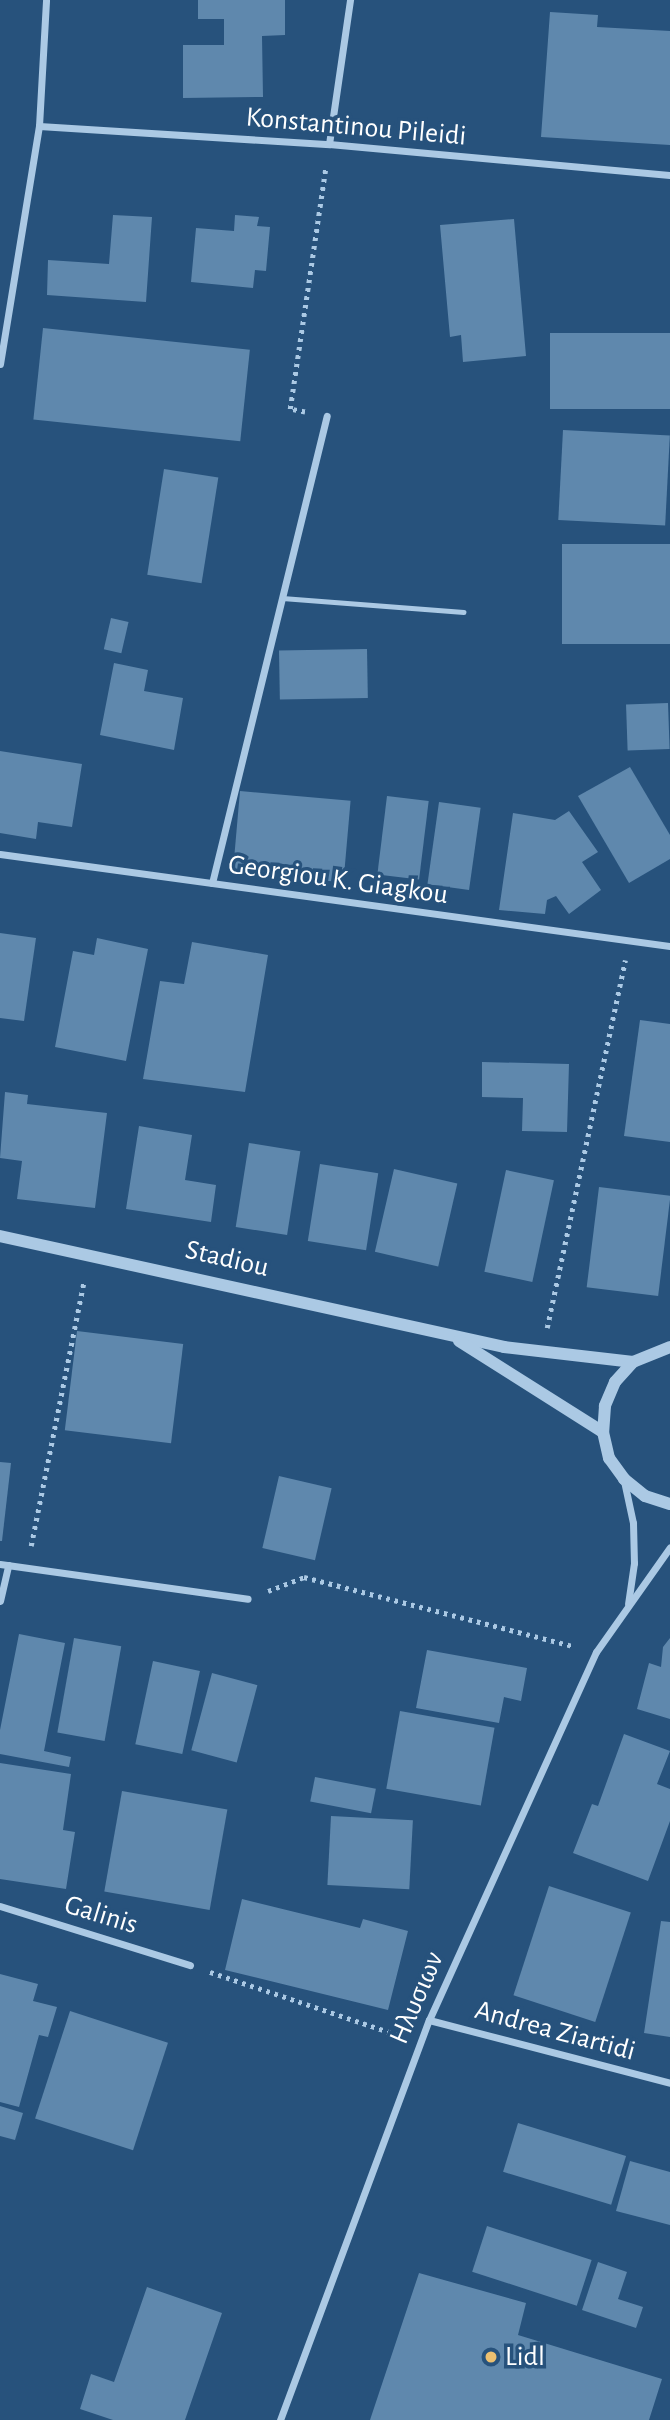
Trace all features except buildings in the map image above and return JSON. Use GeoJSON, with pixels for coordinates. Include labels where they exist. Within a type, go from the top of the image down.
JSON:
{"type":"FeatureCollection","features":[{"type":"Feature","properties":{"kind":"street"},"geometry":{"type":"LineString","coordinates":[[0,364],[39,126],[46,0]]}},
{"type":"Feature","properties":{"kind":"street"},"geometry":{"type":"LineString","coordinates":[[330,145],[350,0]]}},
{"type":"Feature","properties":{"kind":"street","name":"Konstantinou Pileidi"},"geometry":{"type":"LineString","coordinates":[[39,126],[330,145],[670,175]]}},
{"type":"Feature","properties":{"kind":"street"},"geometry":{"type":"LineString","coordinates":[[212,884],[327,416]]}},
{"type":"Feature","properties":{"kind":"street","name":"Georgiou K. Giagkou"},"geometry":{"type":"LineString","coordinates":[[0,854],[670,946]]}},
{"type":"Feature","properties":{"kind":"street","name":"Stadiou"},"geometry":{"type":"LineString","coordinates":[[0,1236],[542,1353],[633,1362]]}},
{"type":"Feature","properties":{"kind":"street","name":"Stadiou"},"geometry":{"type":"LineString","coordinates":[[443,1332],[512,1370],[603,1432]]}},
{"type":"Feature","properties":{"kind":"street"},"geometry":{"type":"LineString","coordinates":[[670,1347],[633,1362],[615,1382],[605,1406],[603,1432],[609,1458],[624,1479],[645,1496],[670,1504]]}},
{"type":"Feature","properties":{"kind":"street"},"geometry":{"type":"LineString","coordinates":[[624,1479],[634,1550],[628,1608]]}},
{"type":"Feature","properties":{"kind":"street","name":"Ηλυσιων"},"geometry":{"type":"LineString","coordinates":[[280,2420],[429,2020],[596,1652],[670,1547]]}},
{"type":"Feature","properties":{"kind":"street"},"geometry":{"type":"LineString","coordinates":[[0,1601],[4,1565],[248,1599]]}},
{"type":"Feature","properties":{"kind":"street","name":"Galinis"},"geometry":{"type":"LineString","coordinates":[[0,1906],[190,1965]]}},
{"type":"Feature","properties":{"kind":"street","name":"Andrea Ziartidi"},"geometry":{"type":"LineString","coordinates":[[429,2020],[670,2083]]}},
{"type":"Feature","properties":{"kind":"lane"},"geometry":{"type":"LineString","coordinates":[[282,598],[463,612]]}},
{"type":"Feature","properties":{"kind":"path"},"geometry":{"type":"LineString","coordinates":[[327,416],[290,409],[330,145]]}},
{"type":"Feature","properties":{"kind":"path"},"geometry":{"type":"LineString","coordinates":[[542,1353],[629,940]]}},
{"type":"Feature","properties":{"kind":"path"},"geometry":{"type":"LineString","coordinates":[[27,1568],[90,1254]]}},
{"type":"Feature","properties":{"kind":"path"},"geometry":{"type":"LineString","coordinates":[[248,1599],[304,1577],[596,1652]]}},
{"type":"Feature","properties":{"kind":"path"},"geometry":{"type":"LineString","coordinates":[[190,1965],[420,2043]]}},
{"type":"Feature","properties":{"kind":"place","name":"Lidl"},"geometry":{"type":"Point","coordinates":[491,2357]}}]}
